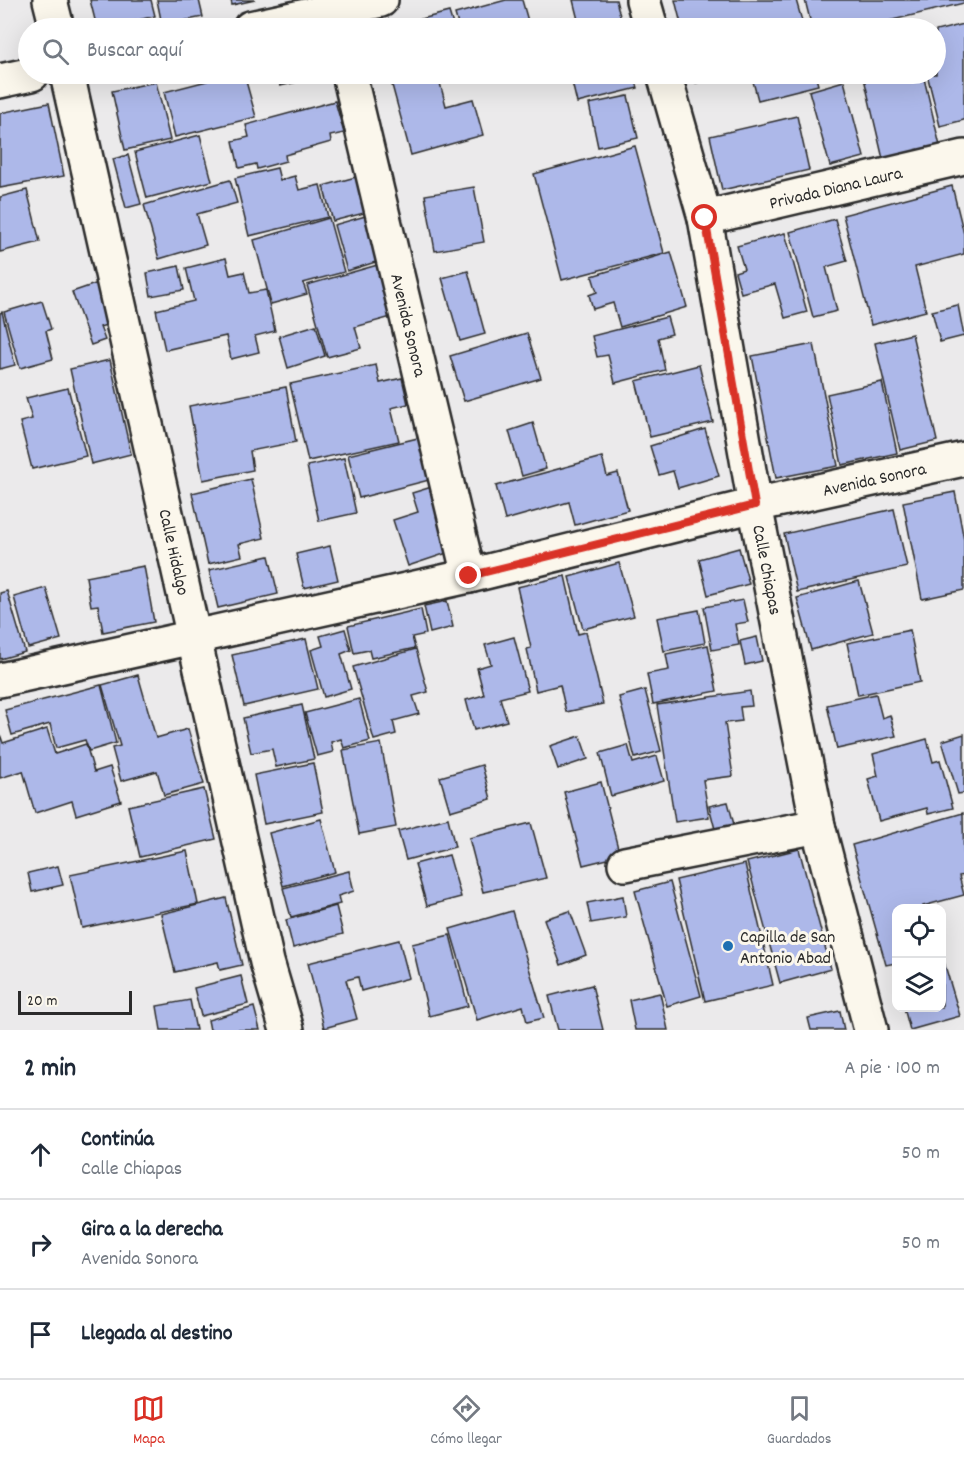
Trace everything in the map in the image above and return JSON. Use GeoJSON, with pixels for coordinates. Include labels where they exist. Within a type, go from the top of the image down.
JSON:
{"type":"FeatureCollection","features":[{"type":"Feature","properties":{"kind":"street"},"geometry":{"type":"LineString","coordinates":[[50,0],[54,18]]}},
{"type":"Feature","properties":{"kind":"street"},"geometry":{"type":"LineString","coordinates":[[341,18],[381,0]]}},
{"type":"Feature","properties":{"kind":"street"},"geometry":{"type":"LineString","coordinates":[[643,0],[648,18]]}},
{"type":"Feature","properties":{"kind":"street"},"geometry":{"type":"LineString","coordinates":[[0,81],[18,77]]}},
{"type":"Feature","properties":{"kind":"street","name":"Calle Hidalgo"},"geometry":{"type":"LineString","coordinates":[[70,84],[267,962],[287,1030]]}},
{"type":"Feature","properties":{"kind":"street","name":"Avenida Sonora"},"geometry":{"type":"LineString","coordinates":[[352,84],[469,576]]}},
{"type":"Feature","properties":{"kind":"street","name":"Calle Chiapas"},"geometry":{"type":"LineString","coordinates":[[667,84],[705,218],[755,505],[818,826],[872,1030]]}},
{"type":"Feature","properties":{"kind":"street","name":"Privada Diana Laura"},"geometry":{"type":"LineString","coordinates":[[705,218],[964,157]]}},
{"type":"Feature","properties":{"kind":"street","name":"Avenida Sonora"},"geometry":{"type":"LineString","coordinates":[[0,680],[469,576],[755,505],[964,459]]}},
{"type":"Feature","properties":{"kind":"street"},"geometry":{"type":"LineString","coordinates":[[624,864],[818,826]]}},
{"type":"Feature","properties":{"kind":"building"},"geometry":{"type":"Polygon","coordinates":[[[90,0],[151,0],[155,16],[147,18],[94,18],[90,0]]]}},
{"type":"Feature","properties":{"kind":"building"},"geometry":{"type":"Polygon","coordinates":[[[157,0],[199,0],[203,17],[198,18],[161,18],[157,0]]]}},
{"type":"Feature","properties":{"kind":"building"},"geometry":{"type":"Polygon","coordinates":[[[231,0],[255,0],[232,5],[231,0]]]}},
{"type":"Feature","properties":{"kind":"building"},"geometry":{"type":"Polygon","coordinates":[[[506,0],[522,0],[527,18],[456,18],[455,14],[506,0]]]}},
{"type":"Feature","properties":{"kind":"building"},"geometry":{"type":"Polygon","coordinates":[[[573,0],[616,0],[620,18],[578,18],[573,0]]]}},
{"type":"Feature","properties":{"kind":"building"},"geometry":{"type":"Polygon","coordinates":[[[675,0],[796,0],[801,18],[680,18],[675,0]]]}},
{"type":"Feature","properties":{"kind":"building"},"geometry":{"type":"Polygon","coordinates":[[[805,0],[964,0],[964,3],[901,18],[810,18],[805,0]]]}},
{"type":"Feature","properties":{"kind":"building"},"geometry":{"type":"Polygon","coordinates":[[[449,12],[451,18],[425,18],[449,12]]]}},
{"type":"Feature","properties":{"kind":"building"},"geometry":{"type":"Polygon","coordinates":[[[964,24],[964,120],[940,126],[930,84],[946,84],[946,28],[964,24]]]}},
{"type":"Feature","properties":{"kind":"building"},"geometry":{"type":"Polygon","coordinates":[[[156,84],[170,140],[125,150],[112,91],[156,84]]]}},
{"type":"Feature","properties":{"kind":"building"},"geometry":{"type":"Polygon","coordinates":[[[195,84],[247,84],[256,117],[175,137],[164,92],[195,84]]]}},
{"type":"Feature","properties":{"kind":"building"},"geometry":{"type":"Polygon","coordinates":[[[392,84],[440,84],[446,106],[473,99],[483,135],[411,155],[392,84]]]}},
{"type":"Feature","properties":{"kind":"building"},"geometry":{"type":"Polygon","coordinates":[[[572,84],[637,84],[638,88],[577,103],[572,84]]]}},
{"type":"Feature","properties":{"kind":"building"},"geometry":{"type":"Polygon","coordinates":[[[754,84],[818,85],[758,100],[754,84]]]}},
{"type":"Feature","properties":{"kind":"building"},"geometry":{"type":"Polygon","coordinates":[[[834,84],[845,84],[864,157],[830,166],[809,91],[834,84]]]}},
{"type":"Feature","properties":{"kind":"building"},"geometry":{"type":"Polygon","coordinates":[[[865,84],[925,84],[940,146],[883,159],[865,84]]]}},
{"type":"Feature","properties":{"kind":"building"},"geometry":{"type":"Polygon","coordinates":[[[628,96],[638,138],[598,147],[589,104],[628,96]]]}},
{"type":"Feature","properties":{"kind":"building"},"geometry":{"type":"Polygon","coordinates":[[[335,101],[344,133],[330,136],[331,142],[285,155],[286,161],[257,169],[256,164],[239,168],[233,141],[249,137],[246,125],[335,101]]]}},
{"type":"Feature","properties":{"kind":"building"},"geometry":{"type":"Polygon","coordinates":[[[49,103],[64,176],[0,188],[0,113],[49,103]]]}},
{"type":"Feature","properties":{"kind":"building"},"geometry":{"type":"Polygon","coordinates":[[[797,116],[809,170],[722,190],[710,136],[797,116]]]}},
{"type":"Feature","properties":{"kind":"building"},"geometry":{"type":"Polygon","coordinates":[[[200,135],[212,181],[147,198],[135,152],[200,135]]]}},
{"type":"Feature","properties":{"kind":"building"},"geometry":{"type":"Polygon","coordinates":[[[635,146],[664,253],[562,280],[534,174],[635,146]]]}},
{"type":"Feature","properties":{"kind":"building"},"geometry":{"type":"Polygon","coordinates":[[[128,155],[141,204],[126,208],[113,159],[128,155]]]}},
{"type":"Feature","properties":{"kind":"building"},"geometry":{"type":"Polygon","coordinates":[[[277,168],[280,180],[295,176],[299,190],[320,185],[328,217],[249,236],[235,178],[277,168]]]}},
{"type":"Feature","properties":{"kind":"building"},"geometry":{"type":"Polygon","coordinates":[[[363,175],[372,211],[333,221],[323,186],[363,175]]]}},
{"type":"Feature","properties":{"kind":"building"},"geometry":{"type":"Polygon","coordinates":[[[230,180],[237,203],[197,214],[206,245],[159,259],[144,205],[230,180]]]}},
{"type":"Feature","properties":{"kind":"building"},"geometry":{"type":"Polygon","coordinates":[[[952,186],[964,234],[964,254],[915,267],[926,311],[871,325],[843,215],[952,186]]]}},
{"type":"Feature","properties":{"kind":"building"},"geometry":{"type":"Polygon","coordinates":[[[474,187],[484,242],[435,251],[425,195],[474,187]]]}},
{"type":"Feature","properties":{"kind":"building"},"geometry":{"type":"Polygon","coordinates":[[[27,190],[40,242],[0,252],[0,197],[27,190]]]}},
{"type":"Feature","properties":{"kind":"building"},"geometry":{"type":"Polygon","coordinates":[[[369,215],[382,260],[347,271],[334,225],[369,215]]]}},
{"type":"Feature","properties":{"kind":"building"},"geometry":{"type":"Polygon","coordinates":[[[329,218],[344,272],[303,283],[307,294],[271,304],[254,240],[329,218]]]}},
{"type":"Feature","properties":{"kind":"building"},"geometry":{"type":"Polygon","coordinates":[[[835,219],[847,261],[826,267],[837,311],[813,317],[790,232],[835,219]]]}},
{"type":"Feature","properties":{"kind":"building"},"geometry":{"type":"Polygon","coordinates":[[[785,233],[807,312],[785,318],[775,284],[741,293],[735,272],[744,269],[737,246],[785,233]]]}},
{"type":"Feature","properties":{"kind":"building"},"geometry":{"type":"Polygon","coordinates":[[[671,252],[687,307],[620,327],[613,303],[593,309],[589,295],[597,292],[592,276],[671,252]]]}},
{"type":"Feature","properties":{"kind":"building"},"geometry":{"type":"Polygon","coordinates":[[[226,258],[230,275],[244,272],[249,293],[266,290],[275,331],[255,336],[259,352],[231,359],[226,336],[165,350],[156,310],[194,301],[186,268],[226,258]]]}},
{"type":"Feature","properties":{"kind":"building"},"geometry":{"type":"Polygon","coordinates":[[[381,264],[395,316],[355,327],[361,348],[327,357],[307,285],[381,264]]]}},
{"type":"Feature","properties":{"kind":"building"},"geometry":{"type":"Polygon","coordinates":[[[179,266],[184,290],[151,296],[147,273],[179,266]]]}},
{"type":"Feature","properties":{"kind":"building"},"geometry":{"type":"Polygon","coordinates":[[[468,271],[485,334],[460,341],[442,278],[468,271]]]}},
{"type":"Feature","properties":{"kind":"building"},"geometry":{"type":"Polygon","coordinates":[[[98,283],[112,323],[100,327],[105,340],[91,345],[72,292],[98,283]]]}},
{"type":"Feature","properties":{"kind":"building"},"geometry":{"type":"Polygon","coordinates":[[[42,301],[51,329],[46,331],[53,359],[20,368],[4,312],[42,301]]]}},
{"type":"Feature","properties":{"kind":"building"},"geometry":{"type":"Polygon","coordinates":[[[958,305],[964,336],[940,342],[932,311],[958,305]]]}},
{"type":"Feature","properties":{"kind":"building"},"geometry":{"type":"Polygon","coordinates":[[[2,312],[15,365],[0,369],[0,313],[2,312]]]}},
{"type":"Feature","properties":{"kind":"building"},"geometry":{"type":"Polygon","coordinates":[[[667,317],[672,334],[658,338],[665,370],[615,383],[608,355],[597,357],[592,336],[667,317]]]}},
{"type":"Feature","properties":{"kind":"building"},"geometry":{"type":"Polygon","coordinates":[[[316,325],[325,356],[288,368],[279,336],[316,325]]]}},
{"type":"Feature","properties":{"kind":"building"},"geometry":{"type":"Polygon","coordinates":[[[527,333],[541,378],[464,401],[450,356],[527,333]]]}},
{"type":"Feature","properties":{"kind":"building"},"geometry":{"type":"Polygon","coordinates":[[[912,334],[937,441],[900,450],[875,343],[912,334]]]}},
{"type":"Feature","properties":{"kind":"building"},"geometry":{"type":"Polygon","coordinates":[[[814,344],[838,466],[776,478],[752,356],[814,344]]]}},
{"type":"Feature","properties":{"kind":"building"},"geometry":{"type":"Polygon","coordinates":[[[110,360],[131,454],[91,464],[70,369],[110,360]]]}},
{"type":"Feature","properties":{"kind":"building"},"geometry":{"type":"Polygon","coordinates":[[[376,365],[380,383],[402,378],[408,404],[391,408],[399,441],[308,461],[290,384],[376,365]]]}},
{"type":"Feature","properties":{"kind":"building"},"geometry":{"type":"Polygon","coordinates":[[[699,365],[713,422],[650,437],[636,381],[699,365]]]}},
{"type":"Feature","properties":{"kind":"building"},"geometry":{"type":"Polygon","coordinates":[[[882,382],[897,453],[842,465],[827,394],[882,382]]]}},
{"type":"Feature","properties":{"kind":"building"},"geometry":{"type":"Polygon","coordinates":[[[286,387],[296,442],[250,451],[253,470],[203,480],[189,406],[286,387]]]}},
{"type":"Feature","properties":{"kind":"building"},"geometry":{"type":"Polygon","coordinates":[[[68,388],[86,456],[32,469],[20,422],[32,419],[26,398],[68,388]]]}},
{"type":"Feature","properties":{"kind":"building"},"geometry":{"type":"Polygon","coordinates":[[[533,423],[546,469],[522,476],[509,431],[533,423]]]}},
{"type":"Feature","properties":{"kind":"building"},"geometry":{"type":"Polygon","coordinates":[[[705,429],[719,476],[678,488],[673,471],[659,475],[650,446],[705,429]]]}},
{"type":"Feature","properties":{"kind":"building"},"geometry":{"type":"Polygon","coordinates":[[[422,437],[433,479],[359,498],[348,455],[422,437]]]}},
{"type":"Feature","properties":{"kind":"building"},"geometry":{"type":"Polygon","coordinates":[[[602,457],[607,476],[618,473],[628,510],[575,525],[569,502],[505,520],[496,486],[602,457]]]}},
{"type":"Feature","properties":{"kind":"building"},"geometry":{"type":"Polygon","coordinates":[[[344,458],[356,513],[319,521],[307,466],[344,458]]]}},
{"type":"Feature","properties":{"kind":"building"},"geometry":{"type":"Polygon","coordinates":[[[251,479],[264,538],[239,544],[242,556],[208,564],[192,493],[251,479]]]}},
{"type":"Feature","properties":{"kind":"building"},"geometry":{"type":"Polygon","coordinates":[[[435,486],[456,550],[408,566],[393,520],[418,512],[412,493],[435,486]]]}},
{"type":"Feature","properties":{"kind":"building"},"geometry":{"type":"Polygon","coordinates":[[[955,492],[964,540],[964,590],[922,599],[903,502],[955,492]]]}},
{"type":"Feature","properties":{"kind":"building"},"geometry":{"type":"Polygon","coordinates":[[[894,509],[907,567],[797,592],[784,534],[894,509]]]}},
{"type":"Feature","properties":{"kind":"building"},"geometry":{"type":"Polygon","coordinates":[[[330,546],[338,580],[304,588],[296,554],[330,546]]]}},
{"type":"Feature","properties":{"kind":"building"},"geometry":{"type":"Polygon","coordinates":[[[739,548],[749,584],[708,595],[699,559],[739,548]]]}},
{"type":"Feature","properties":{"kind":"building"},"geometry":{"type":"Polygon","coordinates":[[[269,556],[278,594],[218,608],[209,570],[269,556]]]}},
{"type":"Feature","properties":{"kind":"building"},"geometry":{"type":"Polygon","coordinates":[[[619,563],[634,616],[583,629],[569,577],[619,563]]]}},
{"type":"Feature","properties":{"kind":"building"},"geometry":{"type":"Polygon","coordinates":[[[144,566],[154,622],[103,632],[98,605],[91,606],[86,577],[144,566]]]}},
{"type":"Feature","properties":{"kind":"building"},"geometry":{"type":"Polygon","coordinates":[[[565,576],[578,634],[586,632],[603,704],[566,712],[560,685],[536,691],[527,649],[531,648],[517,587],[565,576]]]}},
{"type":"Feature","properties":{"kind":"building"},"geometry":{"type":"Polygon","coordinates":[[[859,581],[873,633],[811,650],[797,598],[859,581]]]}},
{"type":"Feature","properties":{"kind":"building"},"geometry":{"type":"Polygon","coordinates":[[[46,588],[61,639],[28,648],[14,597],[46,588]]]}},
{"type":"Feature","properties":{"kind":"building"},"geometry":{"type":"Polygon","coordinates":[[[7,591],[25,652],[0,659],[0,593],[7,591]]]}},
{"type":"Feature","properties":{"kind":"building"},"geometry":{"type":"Polygon","coordinates":[[[743,600],[748,622],[735,624],[739,645],[712,650],[704,607],[743,600]]]}},
{"type":"Feature","properties":{"kind":"building"},"geometry":{"type":"Polygon","coordinates":[[[447,601],[453,627],[430,633],[424,606],[447,601]]]}},
{"type":"Feature","properties":{"kind":"building"},"geometry":{"type":"Polygon","coordinates":[[[421,609],[426,634],[412,637],[415,648],[371,658],[369,650],[354,653],[348,626],[421,609]]]}},
{"type":"Feature","properties":{"kind":"building"},"geometry":{"type":"Polygon","coordinates":[[[699,610],[705,643],[664,651],[657,618],[699,610]]]}},
{"type":"Feature","properties":{"kind":"building"},"geometry":{"type":"Polygon","coordinates":[[[345,629],[351,650],[341,654],[351,689],[324,697],[311,650],[323,646],[320,636],[345,629]]]}},
{"type":"Feature","properties":{"kind":"building"},"geometry":{"type":"Polygon","coordinates":[[[910,630],[920,682],[858,695],[847,643],[910,630]]]}},
{"type":"Feature","properties":{"kind":"building"},"geometry":{"type":"Polygon","coordinates":[[[514,637],[528,691],[500,698],[507,721],[474,730],[466,700],[484,695],[477,668],[491,664],[485,645],[514,637]]]}},
{"type":"Feature","properties":{"kind":"building"},"geometry":{"type":"Polygon","coordinates":[[[757,637],[762,661],[745,665],[740,641],[757,637]]]}},
{"type":"Feature","properties":{"kind":"building"},"geometry":{"type":"Polygon","coordinates":[[[306,639],[318,689],[244,706],[232,655],[306,639]]]}},
{"type":"Feature","properties":{"kind":"building"},"geometry":{"type":"Polygon","coordinates":[[[708,645],[717,691],[653,704],[647,674],[669,670],[666,654],[708,645]]]}},
{"type":"Feature","properties":{"kind":"building"},"geometry":{"type":"Polygon","coordinates":[[[416,649],[428,692],[413,696],[419,714],[393,721],[396,734],[374,740],[353,667],[416,649]]]}},
{"type":"Feature","properties":{"kind":"building"},"geometry":{"type":"Polygon","coordinates":[[[138,675],[156,738],[188,729],[204,784],[164,795],[157,771],[121,781],[112,748],[120,746],[102,685],[138,675]]]}},
{"type":"Feature","properties":{"kind":"building"},"geometry":{"type":"Polygon","coordinates":[[[101,685],[116,743],[89,751],[85,740],[56,748],[50,724],[12,735],[5,710],[101,685]]]}},
{"type":"Feature","properties":{"kind":"building"},"geometry":{"type":"Polygon","coordinates":[[[645,690],[661,751],[635,758],[619,697],[645,690]]]}},
{"type":"Feature","properties":{"kind":"building"},"geometry":{"type":"Polygon","coordinates":[[[750,691],[752,706],[740,707],[742,721],[725,723],[733,776],[703,780],[709,817],[675,822],[657,705],[750,691]]]}},
{"type":"Feature","properties":{"kind":"building"},"geometry":{"type":"Polygon","coordinates":[[[876,694],[882,718],[890,715],[896,736],[837,749],[827,705],[876,694]]]}},
{"type":"Feature","properties":{"kind":"building"},"geometry":{"type":"Polygon","coordinates":[[[359,699],[370,741],[344,748],[341,739],[331,742],[333,752],[317,756],[305,713],[359,699]]]}},
{"type":"Feature","properties":{"kind":"building"},"geometry":{"type":"Polygon","coordinates":[[[302,705],[314,759],[276,767],[272,749],[251,753],[243,718],[302,705]]]}},
{"type":"Feature","properties":{"kind":"building"},"geometry":{"type":"Polygon","coordinates":[[[47,729],[55,754],[86,744],[94,772],[110,767],[121,801],[76,815],[72,801],[35,813],[23,771],[0,778],[0,734],[3,743],[47,729]]]}},
{"type":"Feature","properties":{"kind":"building"},"geometry":{"type":"Polygon","coordinates":[[[964,734],[964,793],[958,794],[942,741],[964,734]]]}},
{"type":"Feature","properties":{"kind":"building"},"geometry":{"type":"Polygon","coordinates":[[[580,736],[588,759],[558,769],[550,746],[580,736]]]}},
{"type":"Feature","properties":{"kind":"building"},"geometry":{"type":"Polygon","coordinates":[[[927,739],[933,762],[940,760],[953,808],[928,814],[927,808],[879,821],[868,779],[878,776],[873,754],[927,739]]]}},
{"type":"Feature","properties":{"kind":"building"},"geometry":{"type":"Polygon","coordinates":[[[381,743],[396,827],[359,834],[343,750],[381,743]]]}},
{"type":"Feature","properties":{"kind":"building"},"geometry":{"type":"Polygon","coordinates":[[[628,745],[633,763],[657,756],[664,781],[611,796],[600,753],[628,745]]]}},
{"type":"Feature","properties":{"kind":"building"},"geometry":{"type":"Polygon","coordinates":[[[313,763],[323,812],[264,824],[254,775],[313,763]]]}},
{"type":"Feature","properties":{"kind":"building"},"geometry":{"type":"Polygon","coordinates":[[[482,765],[491,799],[450,811],[440,777],[482,765]]]}},
{"type":"Feature","properties":{"kind":"building"},"geometry":{"type":"Polygon","coordinates":[[[601,782],[620,856],[583,865],[564,792],[601,782]]]}},
{"type":"Feature","properties":{"kind":"building"},"geometry":{"type":"Polygon","coordinates":[[[204,789],[216,839],[140,857],[128,806],[204,789]]]}},
{"type":"Feature","properties":{"kind":"building"},"geometry":{"type":"Polygon","coordinates":[[[728,802],[736,832],[717,837],[709,806],[728,802]]]}},
{"type":"Feature","properties":{"kind":"building"},"geometry":{"type":"Polygon","coordinates":[[[963,813],[964,875],[959,876],[964,895],[930,904],[892,904],[892,964],[886,965],[852,845],[963,813]]]}},
{"type":"Feature","properties":{"kind":"building"},"geometry":{"type":"Polygon","coordinates":[[[448,818],[455,847],[406,860],[398,831],[448,818]]]}},
{"type":"Feature","properties":{"kind":"building"},"geometry":{"type":"Polygon","coordinates":[[[321,819],[335,872],[283,886],[269,833],[321,819]]]}},
{"type":"Feature","properties":{"kind":"building"},"geometry":{"type":"Polygon","coordinates":[[[531,823],[546,878],[483,892],[469,838],[531,823]]]}},
{"type":"Feature","properties":{"kind":"building"},"geometry":{"type":"Polygon","coordinates":[[[799,849],[831,969],[780,983],[747,862],[799,849]]]}},
{"type":"Feature","properties":{"kind":"building"},"geometry":{"type":"Polygon","coordinates":[[[187,851],[198,904],[82,928],[70,875],[187,851]]]}},
{"type":"Feature","properties":{"kind":"building"},"geometry":{"type":"Polygon","coordinates":[[[449,855],[461,897],[427,906],[415,864],[449,855]]]}},
{"type":"Feature","properties":{"kind":"building","name":"Capilla de San Antonio Abad"},"geometry":{"type":"Polygon","coordinates":[[[745,864],[773,985],[705,1001],[676,880],[745,864]]]}},
{"type":"Feature","properties":{"kind":"building"},"geometry":{"type":"Polygon","coordinates":[[[58,866],[63,885],[32,892],[28,873],[58,866]]]}},
{"type":"Feature","properties":{"kind":"building"},"geometry":{"type":"Polygon","coordinates":[[[349,871],[354,891],[338,896],[340,904],[291,917],[283,888],[349,871]]]}},
{"type":"Feature","properties":{"kind":"building"},"geometry":{"type":"Polygon","coordinates":[[[670,882],[701,996],[667,1006],[635,891],[670,882]]]}},
{"type":"Feature","properties":{"kind":"building"},"geometry":{"type":"Polygon","coordinates":[[[623,896],[626,917],[591,923],[587,903],[623,896]]]}},
{"type":"Feature","properties":{"kind":"building"},"geometry":{"type":"Polygon","coordinates":[[[226,898],[242,965],[220,970],[218,962],[175,972],[161,914],[226,898]]]}},
{"type":"Feature","properties":{"kind":"building"},"geometry":{"type":"Polygon","coordinates":[[[336,906],[343,934],[293,948],[286,920],[336,906]]]}},
{"type":"Feature","properties":{"kind":"building"},"geometry":{"type":"Polygon","coordinates":[[[512,911],[544,1018],[527,1022],[523,1006],[477,1020],[450,929],[512,911]]]}},
{"type":"Feature","properties":{"kind":"building"},"geometry":{"type":"Polygon","coordinates":[[[570,911],[586,955],[561,965],[544,919],[570,911]]]}},
{"type":"Feature","properties":{"kind":"building"},"geometry":{"type":"Polygon","coordinates":[[[450,935],[468,1006],[429,1016],[412,944],[450,935]]]}},
{"type":"Feature","properties":{"kind":"building"},"geometry":{"type":"Polygon","coordinates":[[[399,940],[409,978],[361,991],[358,977],[346,980],[357,1019],[324,1028],[308,963],[399,940]]]}},
{"type":"Feature","properties":{"kind":"building"},"geometry":{"type":"Polygon","coordinates":[[[946,969],[960,1016],[910,1030],[905,1012],[946,1012],[946,969]]]}},
{"type":"Feature","properties":{"kind":"building"},"geometry":{"type":"Polygon","coordinates":[[[241,976],[248,1004],[201,1016],[194,988],[241,976]]]}},
{"type":"Feature","properties":{"kind":"building"},"geometry":{"type":"Polygon","coordinates":[[[592,985],[603,1030],[558,1030],[549,996],[592,985]]]}},
{"type":"Feature","properties":{"kind":"building"},"geometry":{"type":"Polygon","coordinates":[[[660,993],[668,1030],[635,1030],[629,1000],[660,993]]]}},
{"type":"Feature","properties":{"kind":"building"},"geometry":{"type":"Polygon","coordinates":[[[190,1000],[196,1030],[161,1030],[157,1006],[190,1000]]]}},
{"type":"Feature","properties":{"kind":"building"},"geometry":{"type":"Polygon","coordinates":[[[254,1007],[260,1030],[210,1030],[208,1020],[254,1007]]]}},
{"type":"Feature","properties":{"kind":"building"},"geometry":{"type":"Polygon","coordinates":[[[840,1011],[844,1030],[811,1030],[808,1018],[840,1011]]]}},
{"type":"Feature","properties":{"kind":"place","name":"Capilla de San Antonio Abad"},"geometry":{"type":"Point","coordinates":[728,946]}},
{"type":"Feature","properties":{"kind":"route"},"geometry":{"type":"LineString","coordinates":[[469,576],[755,505],[705,218]]}}]}
